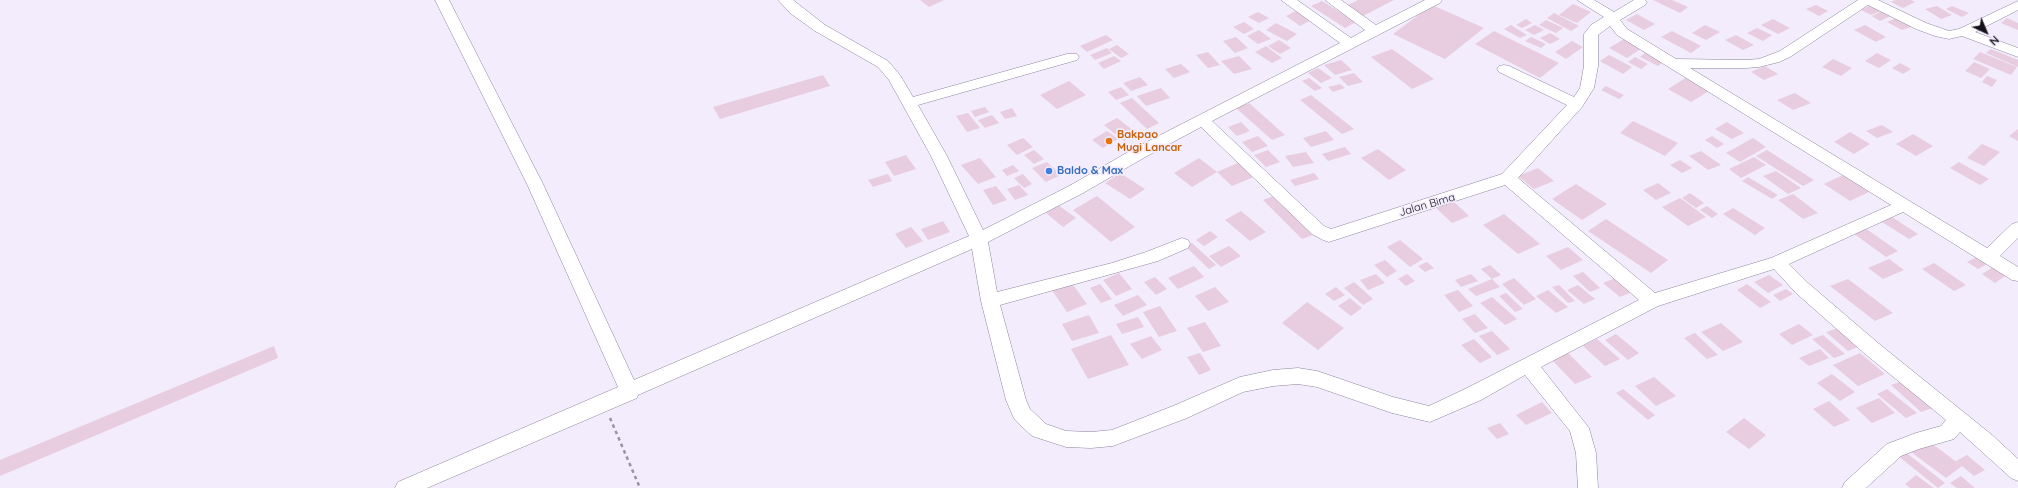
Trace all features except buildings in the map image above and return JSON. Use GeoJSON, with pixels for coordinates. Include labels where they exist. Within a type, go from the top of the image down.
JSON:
{"type":"FeatureCollection","features":[{"type":"Feature","properties":{"kind":"street"},"geometry":{"type":"LineString","coordinates":[[442,0],[535,184],[630,392]]}},
{"type":"Feature","properties":{"kind":"street"},"geometry":{"type":"LineString","coordinates":[[786,0],[795,10],[820,28],[870,55],[883,64],[895,78],[940,156],[979,239],[990,301],[1016,400],[1022,414],[1040,430],[1066,439],[1091,440],[1113,438],[1180,412],[1240,385],[1273,378],[1292,377],[1317,379],[1392,405],[1430,414],[1474,394],[1652,301],[1777,262],[1904,206]]}},
{"type":"Feature","properties":{"kind":"street"},"geometry":{"type":"LineString","coordinates":[[1288,0],[1350,44]]}},
{"type":"Feature","properties":{"kind":"street"},"geometry":{"type":"LineString","coordinates":[[1332,0],[1375,31]]}},
{"type":"Feature","properties":{"kind":"street"},"geometry":{"type":"LineString","coordinates":[[405,488],[630,392],[979,239],[1202,120],[1434,0]]}},
{"type":"Feature","properties":{"kind":"street"},"geometry":{"type":"LineString","coordinates":[[1584,0],[1602,8],[1622,32],[1676,63],[1904,206],[2018,275]]}},
{"type":"Feature","properties":{"kind":"street"},"geometry":{"type":"LineString","coordinates":[[1676,63],[1746,64],[1759,63],[1774,59],[1785,54],[1867,0],[1921,26],[1940,34],[1949,35],[1963,32],[2018,5]]}},
{"type":"Feature","properties":{"kind":"street"},"geometry":{"type":"LineString","coordinates":[[1640,2],[1596,28],[1591,34],[1591,66],[1587,88],[1577,104],[1508,178],[1652,301]]}},
{"type":"Feature","properties":{"kind":"street"},"geometry":{"type":"LineString","coordinates":[[1963,32],[2018,53]]}},
{"type":"Feature","properties":{"kind":"street"},"geometry":{"type":"LineString","coordinates":[[909,103],[1072,57]]}},
{"type":"Feature","properties":{"kind":"street"},"geometry":{"type":"LineString","coordinates":[[1504,69],[1577,104]]}},
{"type":"Feature","properties":{"kind":"street","name":"Jalan Bima"},"geometry":{"type":"LineString","coordinates":[[1202,120],[1318,230],[1329,236],[1508,178]]}},
{"type":"Feature","properties":{"kind":"street"},"geometry":{"type":"LineString","coordinates":[[1989,257],[2018,228]]}},
{"type":"Feature","properties":{"kind":"street"},"geometry":{"type":"LineString","coordinates":[[990,301],[1112,269],[1152,257],[1182,244]]}},
{"type":"Feature","properties":{"kind":"street"},"geometry":{"type":"LineString","coordinates":[[1777,262],[1820,304],[1984,441],[2018,472]]}},
{"type":"Feature","properties":{"kind":"street"},"geometry":{"type":"LineString","coordinates":[[1528,365],[1580,428],[1586,453],[1588,488]]}},
{"type":"Feature","properties":{"kind":"street"},"geometry":{"type":"LineString","coordinates":[[1852,488],[1894,450],[1916,441],[1947,433],[1958,420]]}},
{"type":"Feature","properties":{"kind":"path"},"geometry":{"type":"LineString","coordinates":[[604,403],[640,488]]}},
{"type":"Feature","properties":{"kind":"place","name":"Bakpao Mugi Lancar"},"geometry":{"type":"Point","coordinates":[1109,141]}},
{"type":"Feature","properties":{"kind":"place","name":"Baldo & Max"},"geometry":{"type":"Point","coordinates":[1049,171]}}]}
